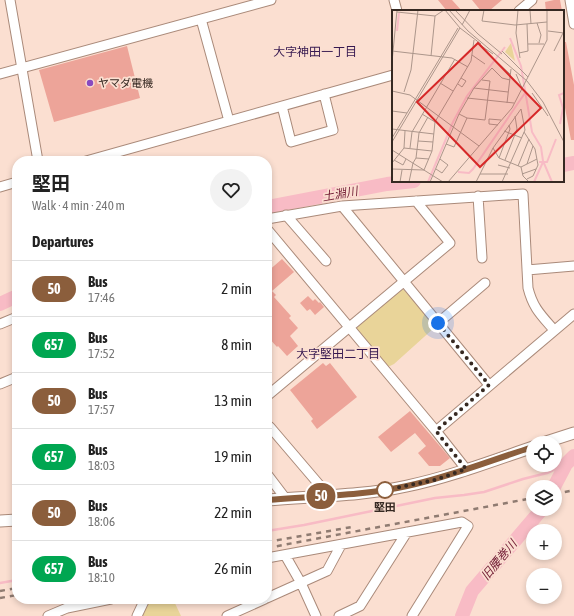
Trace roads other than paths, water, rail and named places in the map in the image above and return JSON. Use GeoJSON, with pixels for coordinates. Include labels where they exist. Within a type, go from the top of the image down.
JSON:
{"type":"FeatureCollection","features":[{"type":"Feature","properties":{"kind":"main road"},"geometry":{"type":"LineString","coordinates":[[562,436],[573,432]]}},
{"type":"Feature","properties":{"kind":"main road"},"geometry":{"type":"LineString","coordinates":[[272,499],[384,490],[406,486],[435,480],[526,449]]}},
{"type":"Feature","properties":{"kind":"main road"},"geometry":{"type":"LineString","coordinates":[[0,522],[12,521]]}},
{"type":"Feature","properties":{"kind":"street"},"geometry":{"type":"LineString","coordinates":[[10,0],[23,67],[37,156]]}},
{"type":"Feature","properties":{"kind":"street"},"geometry":{"type":"LineString","coordinates":[[0,74],[271,0]]}},
{"type":"Feature","properties":{"kind":"street"},"geometry":{"type":"LineString","coordinates":[[394,0],[397,10]]}},
{"type":"Feature","properties":{"kind":"street"},"geometry":{"type":"LineString","coordinates":[[520,10],[532,0]]}},
{"type":"Feature","properties":{"kind":"street"},"geometry":{"type":"LineString","coordinates":[[570,0],[574,24]]}},
{"type":"Feature","properties":{"kind":"street"},"geometry":{"type":"LineString","coordinates":[[201,19],[229,121]]}},
{"type":"Feature","properties":{"kind":"street"},"geometry":{"type":"LineString","coordinates":[[104,156],[392,75]]}},
{"type":"Feature","properties":{"kind":"street"},"geometry":{"type":"LineString","coordinates":[[282,106],[291,142],[333,130],[324,94]]}},
{"type":"Feature","properties":{"kind":"street"},"geometry":{"type":"LineString","coordinates":[[0,187],[12,183]]}},
{"type":"Feature","properties":{"kind":"street"},"geometry":{"type":"LineString","coordinates":[[272,218],[342,206],[523,194],[528,288],[530,297],[536,310],[554,330]]}},
{"type":"Feature","properties":{"kind":"street"},"geometry":{"type":"LineString","coordinates":[[478,196],[482,258]]}},
{"type":"Feature","properties":{"kind":"street"},"geometry":{"type":"LineString","coordinates":[[272,392],[450,243],[416,201]]}},
{"type":"Feature","properties":{"kind":"street"},"geometry":{"type":"LineString","coordinates":[[342,206],[489,385]]}},
{"type":"Feature","properties":{"kind":"street"},"geometry":{"type":"LineString","coordinates":[[286,215],[326,261]]}},
{"type":"Feature","properties":{"kind":"street"},"geometry":{"type":"LineString","coordinates":[[272,235],[350,327],[466,469]]}},
{"type":"Feature","properties":{"kind":"street"},"geometry":{"type":"LineString","coordinates":[[527,270],[574,266]]}},
{"type":"Feature","properties":{"kind":"street"},"geometry":{"type":"LineString","coordinates":[[438,323],[485,283]]}},
{"type":"Feature","properties":{"kind":"street"},"geometry":{"type":"LineString","coordinates":[[436,431],[574,314]]}},
{"type":"Feature","properties":{"kind":"street"},"geometry":{"type":"LineString","coordinates":[[0,324],[12,319]]}},
{"type":"Feature","properties":{"kind":"street"},"geometry":{"type":"LineString","coordinates":[[0,384],[12,379]]}},
{"type":"Feature","properties":{"kind":"street"},"geometry":{"type":"LineString","coordinates":[[272,429],[328,495]]}},
{"type":"Feature","properties":{"kind":"street"},"geometry":{"type":"LineString","coordinates":[[272,480],[286,498]]}},
{"type":"Feature","properties":{"kind":"street"},"geometry":{"type":"LineString","coordinates":[[272,557],[462,522],[468,526],[412,616]]}},
{"type":"Feature","properties":{"kind":"street"},"geometry":{"type":"LineString","coordinates":[[339,616],[360,606],[407,532]]}},
{"type":"Feature","properties":{"kind":"street"},"geometry":{"type":"LineString","coordinates":[[272,595],[327,571],[341,545]]}},
{"type":"Feature","properties":{"kind":"street"},"geometry":{"type":"LineString","coordinates":[[285,555],[301,582],[316,616]]}},
{"type":"Feature","properties":{"kind":"street"},"geometry":{"type":"LineString","coordinates":[[48,616],[69,612],[95,604]]}},
{"type":"Feature","properties":{"kind":"street"},"geometry":{"type":"LineString","coordinates":[[137,616],[143,604]]}},
{"type":"Feature","properties":{"kind":"street"},"geometry":{"type":"LineString","coordinates":[[227,616],[253,604]]}},
{"type":"Feature","properties":{"kind":"waterway","name":"土淵川"},"geometry":{"type":"LineString","coordinates":[[564,165],[574,163]]}},
{"type":"Feature","properties":{"kind":"waterway","name":"土淵川"},"geometry":{"type":"LineString","coordinates":[[272,206],[387,184],[405,182]]}},
{"type":"Feature","properties":{"kind":"waterway","name":"土淵川"},"geometry":{"type":"LineString","coordinates":[[0,304],[12,298]]}},
{"type":"Feature","properties":{"kind":"waterway","name":"旧腰巻川"},"geometry":{"type":"LineString","coordinates":[[558,480],[566,464],[574,456]]}},
{"type":"Feature","properties":{"kind":"waterway"},"geometry":{"type":"LineString","coordinates":[[272,530],[435,498],[484,492],[547,473],[566,464]]}},
{"type":"Feature","properties":{"kind":"waterway","name":"旧腰巻川"},"geometry":{"type":"LineString","coordinates":[[462,616],[472,591],[536,516]]}},
{"type":"Feature","properties":{"kind":"waterway"},"geometry":{"type":"LineString","coordinates":[[0,583],[12,581]]}},
{"type":"Feature","properties":{"kind":"railway"},"geometry":{"type":"LineString","coordinates":[[562,493],[574,490]]}},
{"type":"Feature","properties":{"kind":"railway"},"geometry":{"type":"LineString","coordinates":[[272,547],[526,499]]}},
{"type":"Feature","properties":{"kind":"railway"},"geometry":{"type":"LineString","coordinates":[[272,541],[352,527]]}},
{"type":"Feature","properties":{"kind":"railway"},"geometry":{"type":"LineString","coordinates":[[0,591],[12,589]]}},
{"type":"Feature","properties":{"kind":"railway"},"geometry":{"type":"LineString","coordinates":[[0,598],[12,596]]}},
{"type":"Feature","properties":{"kind":"place","name":"ヤマダ電機"},"geometry":{"type":"Point","coordinates":[90,83]}},
{"type":"Feature","properties":{"kind":"place","name":"堅田"},"geometry":{"type":"Point","coordinates":[385,490]}},
{"type":"Feature","properties":{"kind":"district","name":"大字神田一丁目"},"geometry":{"type":"Point","coordinates":[315,52]}},
{"type":"Feature","properties":{"kind":"district","name":"大字堅田二丁目"},"geometry":{"type":"Point","coordinates":[338,354]}}]}
